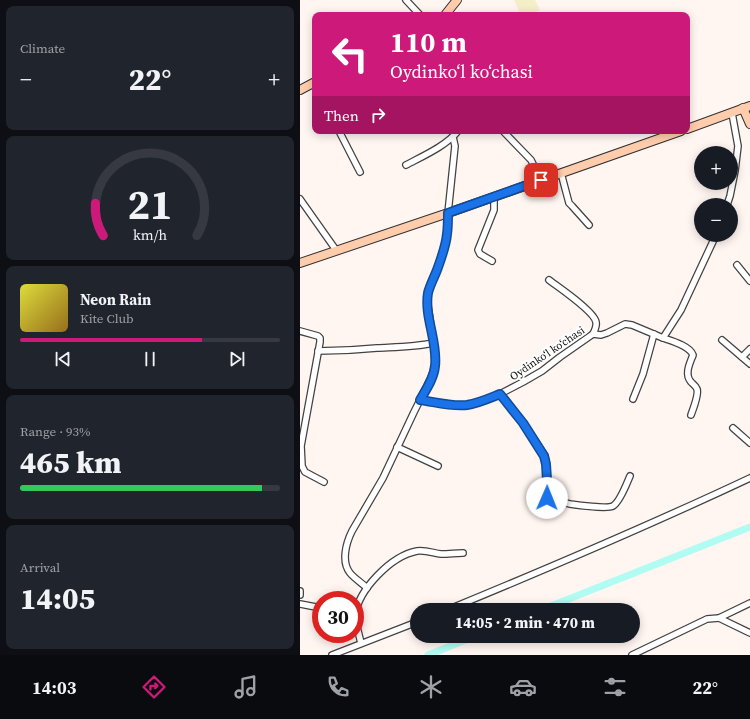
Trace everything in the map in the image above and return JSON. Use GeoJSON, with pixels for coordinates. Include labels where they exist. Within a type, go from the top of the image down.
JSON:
{"type":"FeatureCollection","features":[{"type":"Feature","properties":{"kind":"main road"},"geometry":{"type":"LineString","coordinates":[[447,12],[457,0]]}},
{"type":"Feature","properties":{"kind":"main road"},"geometry":{"type":"LineString","coordinates":[[300,90],[312,84]]}},
{"type":"Feature","properties":{"kind":"main road"},"geometry":{"type":"LineString","coordinates":[[690,128],[746,107],[750,124]]}},
{"type":"Feature","properties":{"kind":"main road"},"geometry":{"type":"LineString","coordinates":[[300,263],[672,134]]}},
{"type":"Feature","properties":{"kind":"street"},"geometry":{"type":"LineString","coordinates":[[406,0],[417,12]]}},
{"type":"Feature","properties":{"kind":"street"},"geometry":{"type":"LineString","coordinates":[[729,198],[738,146],[732,113]]}},
{"type":"Feature","properties":{"kind":"street"},"geometry":{"type":"LineString","coordinates":[[341,134],[360,172]]}},
{"type":"Feature","properties":{"kind":"street"},"geometry":{"type":"LineString","coordinates":[[406,165],[432,151],[456,134]]}},
{"type":"Feature","properties":{"kind":"street"},"geometry":{"type":"LineString","coordinates":[[507,134],[531,160],[541,180]]}},
{"type":"Feature","properties":{"kind":"street"},"geometry":{"type":"LineString","coordinates":[[367,588],[348,570],[346,556],[348,538],[382,478],[432,376],[435,366],[428,294],[437,270],[447,235],[455,146],[453,137]]}},
{"type":"Feature","properties":{"kind":"street"},"geometry":{"type":"LineString","coordinates":[[561,173],[570,203],[589,225]]}},
{"type":"Feature","properties":{"kind":"street"},"geometry":{"type":"LineString","coordinates":[[492,261],[480,254],[478,250],[494,210],[494,197]]}},
{"type":"Feature","properties":{"kind":"street"},"geometry":{"type":"LineString","coordinates":[[300,199],[336,250]]}},
{"type":"Feature","properties":{"kind":"street"},"geometry":{"type":"LineString","coordinates":[[663,338],[681,310],[713,242]]}},
{"type":"Feature","properties":{"kind":"street"},"geometry":{"type":"LineString","coordinates":[[737,265],[750,281]]}},
{"type":"Feature","properties":{"kind":"street"},"geometry":{"type":"LineString","coordinates":[[549,280],[580,303],[592,315],[596,322],[593,334]]}},
{"type":"Feature","properties":{"kind":"street","name":"Oydinkoʻl koʻchasi"},"geometry":{"type":"LineString","coordinates":[[420,400],[455,405],[468,405],[484,400],[500,394],[523,382],[593,334],[607,333],[622,324],[627,324],[687,348],[692,352],[693,354],[687,375],[688,379],[697,388],[698,393],[691,415]]}},
{"type":"Feature","properties":{"kind":"street"},"geometry":{"type":"LineString","coordinates":[[300,331],[319,337],[320,342],[300,446],[302,466],[305,472],[309,475],[324,482]]}},
{"type":"Feature","properties":{"kind":"street"},"geometry":{"type":"LineString","coordinates":[[633,399],[654,334]]}},
{"type":"Feature","properties":{"kind":"street"},"geometry":{"type":"LineString","coordinates":[[722,340],[750,364]]}},
{"type":"Feature","properties":{"kind":"street"},"geometry":{"type":"LineString","coordinates":[[318,351],[346,351],[421,346],[433,343]]}},
{"type":"Feature","properties":{"kind":"street"},"geometry":{"type":"LineString","coordinates":[[742,357],[750,349]]}},
{"type":"Feature","properties":{"kind":"street"},"geometry":{"type":"LineString","coordinates":[[500,394],[523,423],[544,456],[547,480],[544,494],[547,498],[570,504],[604,507],[614,506],[630,476]]}},
{"type":"Feature","properties":{"kind":"street"},"geometry":{"type":"LineString","coordinates":[[733,428],[750,443]]}},
{"type":"Feature","properties":{"kind":"street"},"geometry":{"type":"LineString","coordinates":[[397,447],[438,466]]}},
{"type":"Feature","properties":{"kind":"street"},"geometry":{"type":"LineString","coordinates":[[464,603],[687,508],[750,478]]}},
{"type":"Feature","properties":{"kind":"street"},"geometry":{"type":"LineString","coordinates":[[364,593],[382,570],[411,552],[427,551],[441,554],[463,553]]}},
{"type":"Feature","properties":{"kind":"street"},"geometry":{"type":"LineString","coordinates":[[632,655],[644,653],[708,619],[719,618],[750,603]]}},
{"type":"Feature","properties":{"kind":"street"},"geometry":{"type":"LineString","coordinates":[[300,604],[312,606]]}},
{"type":"Feature","properties":{"kind":"street"},"geometry":{"type":"LineString","coordinates":[[719,618],[750,633]]}},
{"type":"Feature","properties":{"kind":"street"},"geometry":{"type":"LineString","coordinates":[[364,642],[410,625]]}},
{"type":"Feature","properties":{"kind":"street"},"geometry":{"type":"LineString","coordinates":[[332,655],[361,643]]}},
{"type":"Feature","properties":{"kind":"shaded area"},"geometry":{"type":"Polygon","coordinates":[[[514,0],[535,0],[540,10],[535,12],[520,12],[514,0]]]}},
{"type":"Feature","properties":{"kind":"waterway"},"geometry":{"type":"LineString","coordinates":[[559,603],[750,527]]}},
{"type":"Feature","properties":{"kind":"waterway"},"geometry":{"type":"LineString","coordinates":[[428,655],[458,643]]}},
{"type":"Feature","properties":{"kind":"route"},"geometry":{"type":"LineString","coordinates":[[541,180],[448,213],[447,235],[444,248],[428,294],[435,366],[432,376],[420,400],[455,405],[468,405],[500,394],[523,423],[544,456],[547,480],[544,494],[547,498]]}}]}
